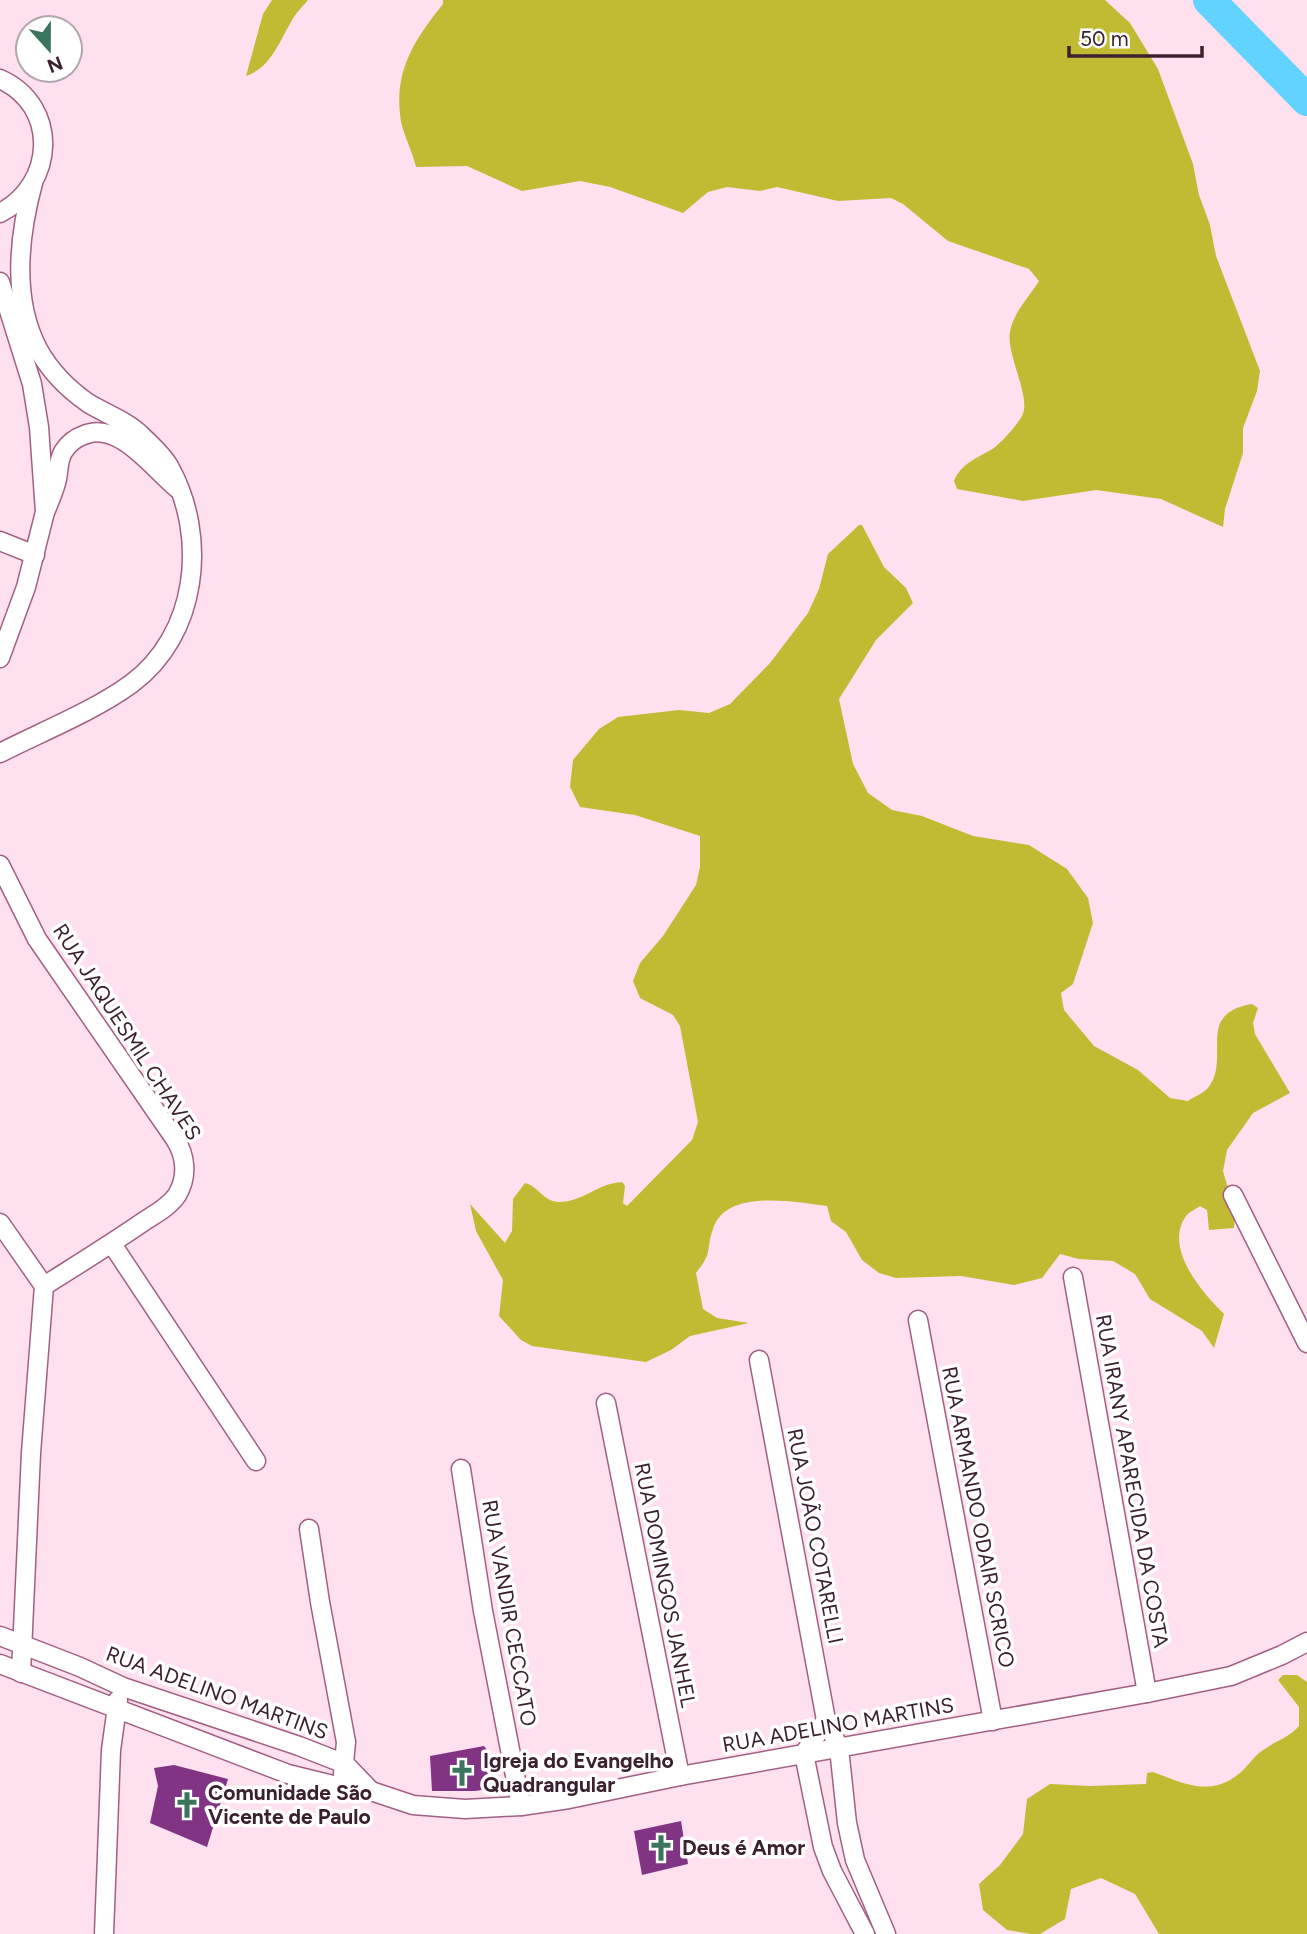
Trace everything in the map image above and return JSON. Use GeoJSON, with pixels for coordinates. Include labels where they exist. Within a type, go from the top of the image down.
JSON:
{"type":"FeatureCollection","features":[{"type":"Feature","properties":{"kind":"street"},"geometry":{"type":"LineString","coordinates":[[0,79],[19,91],[41,127],[43,156],[33,183],[21,250],[26,312],[37,347],[55,375],[88,402],[142,435],[169,466],[190,524],[192,544],[190,585],[178,622],[159,655],[131,684],[104,701],[0,753]]}},
{"type":"Feature","properties":{"kind":"street"},"geometry":{"type":"LineString","coordinates":[[0,213],[14,205],[33,183]]}},
{"type":"Feature","properties":{"kind":"street"},"geometry":{"type":"LineString","coordinates":[[0,282],[32,384],[40,427],[45,512]]}},
{"type":"Feature","properties":{"kind":"street"},"geometry":{"type":"LineString","coordinates":[[0,658],[16,620],[45,512],[57,480],[59,463],[64,450],[75,439],[88,433],[107,433],[119,438],[132,446],[180,492]]}},
{"type":"Feature","properties":{"kind":"street"},"geometry":{"type":"LineString","coordinates":[[0,541],[35,555]]}},
{"type":"Feature","properties":{"kind":"street","name":"RUA JAQUESMIL CHAVES"},"geometry":{"type":"LineString","coordinates":[[0,865],[37,939],[168,1128],[183,1156],[184,1175],[177,1195],[170,1203],[112,1244],[44,1286]]}},
{"type":"Feature","properties":{"kind":"street"},"geometry":{"type":"LineString","coordinates":[[1233,1195],[1307,1343]]}},
{"type":"Feature","properties":{"kind":"street"},"geometry":{"type":"LineString","coordinates":[[0,1223],[44,1286],[31,1454],[21,1673]]}},
{"type":"Feature","properties":{"kind":"street"},"geometry":{"type":"LineString","coordinates":[[112,1244],[256,1461]]}},
{"type":"Feature","properties":{"kind":"street","name":"RUA IRANY APARECIDA DA COSTA"},"geometry":{"type":"LineString","coordinates":[[1073,1277],[1147,1693]]}},
{"type":"Feature","properties":{"kind":"street","name":"RUA ARMANDO ODAIR SCRICO"},"geometry":{"type":"LineString","coordinates":[[918,1320],[993,1721]]}},
{"type":"Feature","properties":{"kind":"street","name":"RUA JOÃO COTARELLI"},"geometry":{"type":"LineString","coordinates":[[759,1360],[826,1720],[839,1748],[845,1810],[855,1860],[886,1934]]}},
{"type":"Feature","properties":{"kind":"street","name":"RUA DOMINGOS JANHEL"},"geometry":{"type":"LineString","coordinates":[[606,1403],[680,1776]]}},
{"type":"Feature","properties":{"kind":"street","name":"RUA VANDIR CECCATO"},"geometry":{"type":"LineString","coordinates":[[461,1469],[483,1611],[521,1806]]}},
{"type":"Feature","properties":{"kind":"street"},"geometry":{"type":"LineString","coordinates":[[309,1529],[346,1742],[341,1787]]}},
{"type":"Feature","properties":{"kind":"street","name":"RUA ADELINO MARTINS"},"geometry":{"type":"LineString","coordinates":[[0,1636],[123,1687],[345,1764],[371,1791]]}},
{"type":"Feature","properties":{"kind":"street","name":"RUA ADELINO MARTINS"},"geometry":{"type":"LineString","coordinates":[[0,1664],[288,1774],[341,1787],[371,1791],[412,1805],[465,1809],[521,1806],[569,1799],[680,1776],[1147,1693],[1231,1676],[1307,1642]]}},
{"type":"Feature","properties":{"kind":"street"},"geometry":{"type":"LineString","coordinates":[[104,1934],[111,1749],[116,1710],[123,1687]]}},
{"type":"Feature","properties":{"kind":"street"},"geometry":{"type":"LineString","coordinates":[[826,1720],[804,1754],[823,1847],[832,1871],[865,1934]]}},
{"type":"Feature","properties":{"kind":"shaded area"},"geometry":{"type":"Polygon","coordinates":[[[272,0],[308,0],[294,16],[268,61],[246,76],[263,14],[272,0]]]}},
{"type":"Feature","properties":{"kind":"shaded area"},"geometry":{"type":"Polygon","coordinates":[[[443,0],[1105,0],[1130,23],[1158,69],[1193,164],[1216,256],[1260,371],[1257,391],[1243,428],[1243,453],[1225,509],[1223,527],[1161,499],[1096,490],[1023,501],[957,489],[954,481],[961,470],[998,445],[1022,416],[1024,399],[1012,352],[1010,332],[1018,312],[1039,281],[1029,269],[948,241],[903,204],[891,198],[838,201],[777,187],[760,191],[727,187],[708,192],[683,213],[610,187],[580,181],[522,191],[467,166],[416,167],[401,120],[401,82],[409,54],[443,4],[443,0]]]}},
{"type":"Feature","properties":{"kind":"shaded area"},"geometry":{"type":"Polygon","coordinates":[[[862,525],[884,567],[906,588],[913,603],[876,640],[839,699],[853,764],[868,793],[892,810],[922,816],[973,836],[1029,845],[1067,869],[1088,898],[1093,923],[1073,984],[1061,993],[1064,1010],[1094,1046],[1138,1070],[1170,1098],[1188,1101],[1207,1089],[1214,1077],[1219,1027],[1224,1017],[1234,1009],[1252,1004],[1258,1008],[1253,1023],[1255,1034],[1290,1093],[1253,1113],[1227,1150],[1223,1171],[1235,1213],[1234,1228],[1209,1230],[1207,1210],[1200,1206],[1186,1216],[1180,1229],[1182,1256],[1189,1270],[1224,1314],[1214,1348],[1202,1331],[1150,1299],[1135,1274],[1113,1261],[1079,1259],[1060,1254],[1042,1278],[1014,1285],[961,1276],[896,1278],[879,1273],[862,1260],[846,1232],[831,1221],[827,1206],[781,1201],[747,1203],[720,1216],[713,1229],[707,1255],[696,1273],[703,1309],[717,1318],[749,1323],[690,1336],[671,1350],[646,1362],[532,1346],[521,1340],[499,1316],[503,1280],[476,1231],[470,1204],[505,1243],[512,1231],[513,1199],[525,1183],[549,1199],[559,1202],[576,1199],[613,1183],[622,1182],[625,1186],[623,1203],[627,1206],[692,1140],[698,1122],[680,1026],[673,1015],[640,998],[633,981],[640,963],[663,936],[696,885],[700,867],[700,836],[635,815],[580,807],[570,787],[573,760],[599,729],[618,717],[679,710],[709,713],[730,704],[770,663],[808,613],[819,589],[828,554],[862,525]]]}},
{"type":"Feature","properties":{"kind":"shaded area"},"geometry":{"type":"Polygon","coordinates":[[[1283,1675],[1297,1675],[1307,1682],[1307,1934],[1159,1934],[1135,1894],[1101,1878],[1071,1889],[1065,1919],[1040,1934],[1007,1930],[983,1910],[979,1884],[1000,1865],[1023,1834],[1027,1799],[1050,1784],[1146,1784],[1147,1773],[1153,1772],[1196,1786],[1207,1787],[1229,1781],[1259,1753],[1299,1726],[1299,1707],[1278,1680],[1283,1675]]]}},
{"type":"Feature","properties":{"kind":"building","name":"Igreja do Evangelho Quadrangular"},"geometry":{"type":"Polygon","coordinates":[[[484,1746],[493,1758],[495,1788],[432,1791],[430,1756],[484,1746]]]}},
{"type":"Feature","properties":{"kind":"building","name":"Comunidade São Vicente de Paulo"},"geometry":{"type":"Polygon","coordinates":[[[174,1765],[228,1779],[207,1847],[150,1823],[158,1786],[154,1768],[174,1765]]]}},
{"type":"Feature","properties":{"kind":"building","name":"Deus é Amor"},"geometry":{"type":"Polygon","coordinates":[[[681,1821],[688,1864],[642,1875],[634,1831],[681,1821]]]}},
{"type":"Feature","properties":{"kind":"waterway"},"geometry":{"type":"LineString","coordinates":[[1209,0],[1307,100]]}},
{"type":"Feature","properties":{"kind":"place","name":"Igreja do Evangelho Quadrangular"},"geometry":{"type":"Point","coordinates":[462,1773]}},
{"type":"Feature","properties":{"kind":"place","name":"Comunidade São Vicente de Paulo"},"geometry":{"type":"Point","coordinates":[187,1805]}},
{"type":"Feature","properties":{"kind":"place","name":"Deus é Amor"},"geometry":{"type":"Point","coordinates":[661,1848]}}]}
